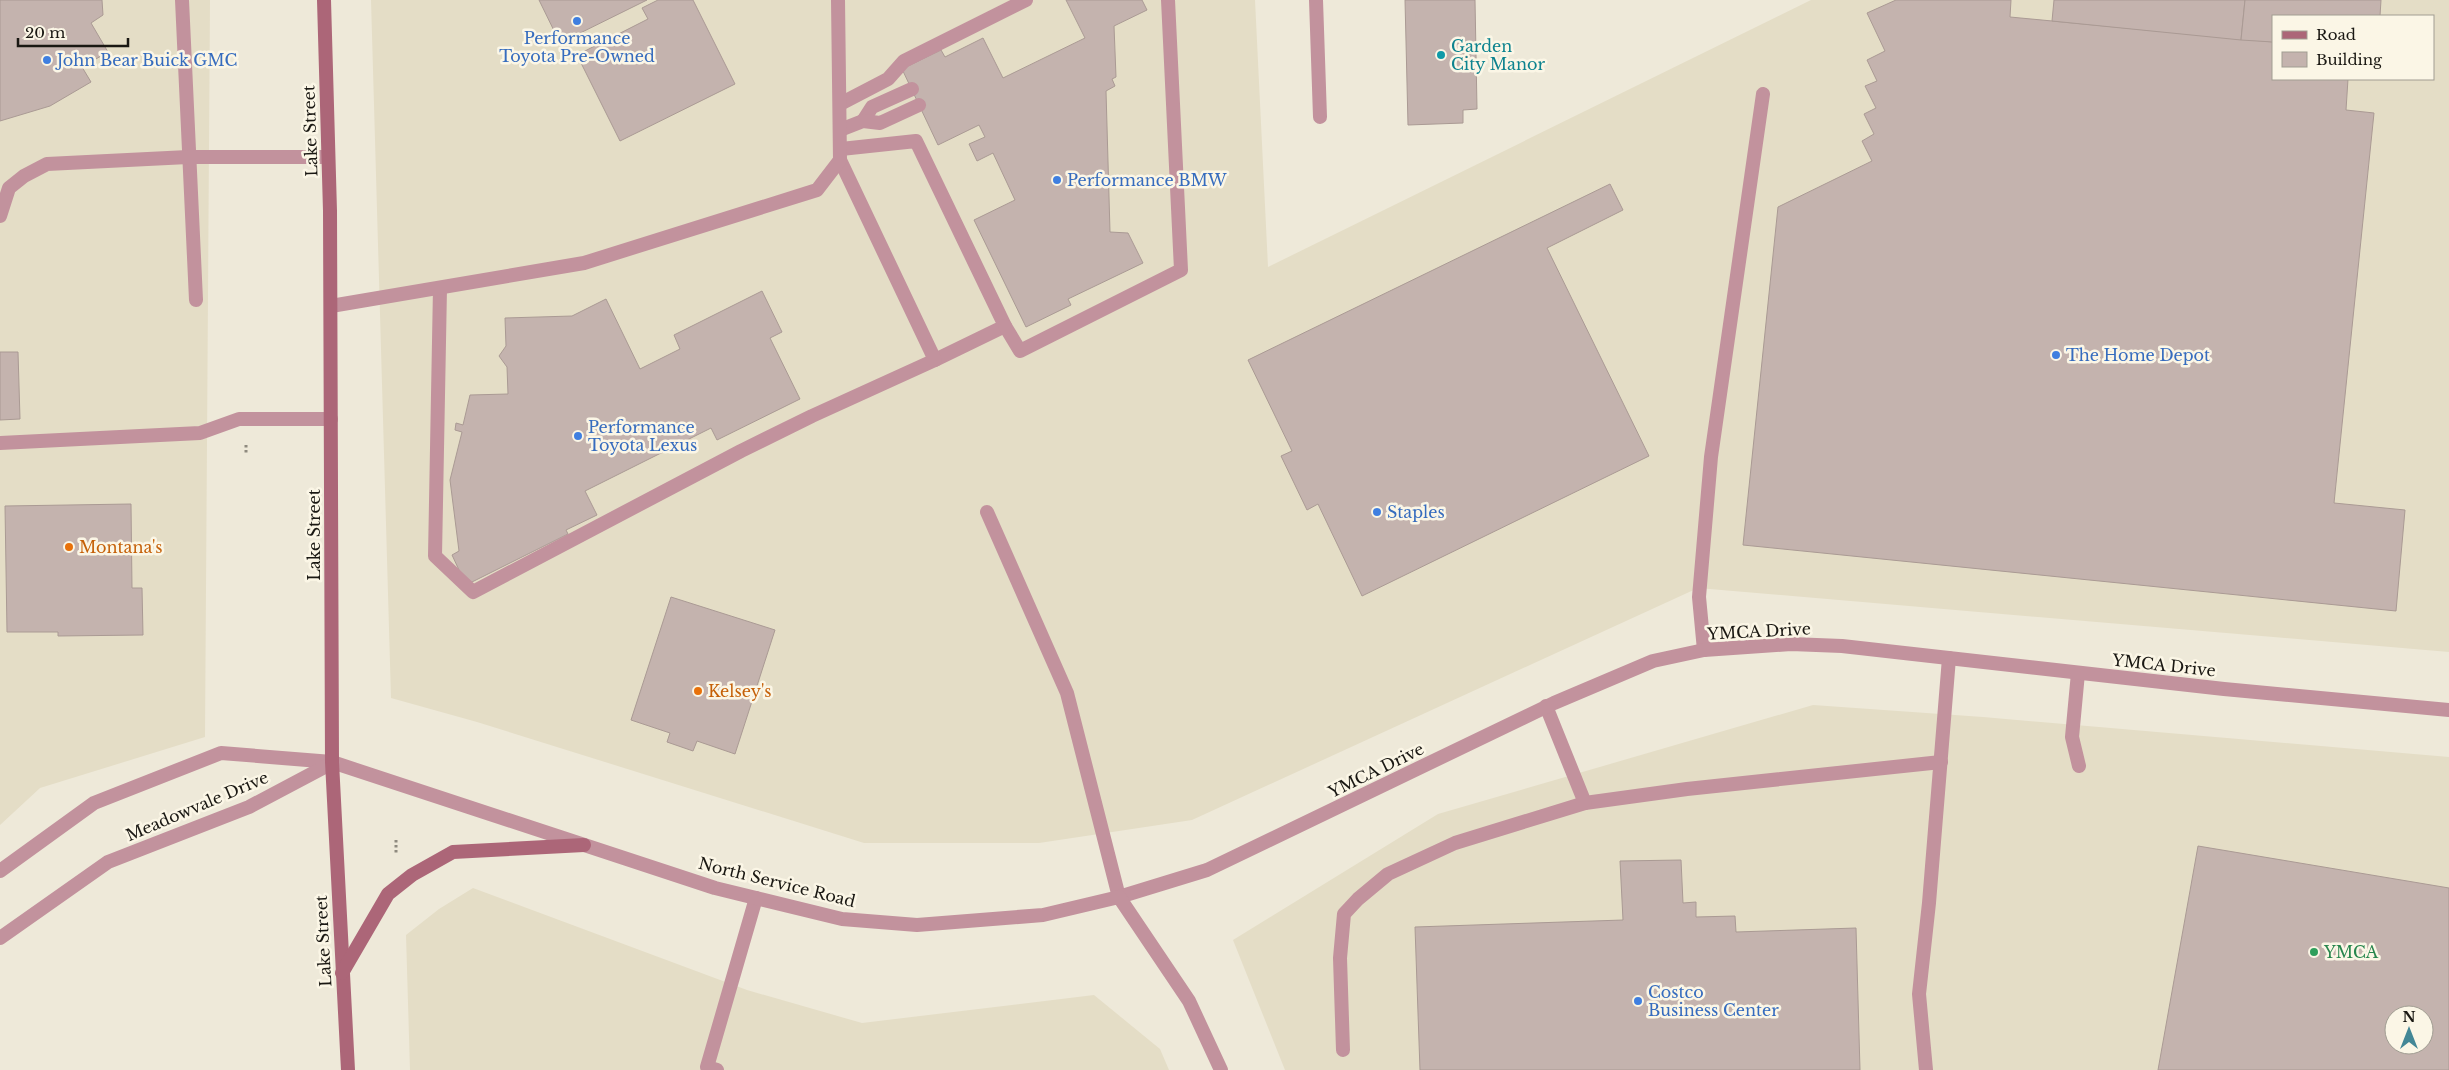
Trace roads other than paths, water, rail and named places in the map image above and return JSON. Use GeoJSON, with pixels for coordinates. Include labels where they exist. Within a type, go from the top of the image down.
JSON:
{"type":"FeatureCollection","features":[{"type":"Feature","properties":{"kind":"main road","name":"Lake Street"},"geometry":{"type":"LineString","coordinates":[[324,0],[330,306],[332,762],[348,1070]]}},
{"type":"Feature","properties":{"kind":"main road"},"geometry":{"type":"LineString","coordinates":[[342,974],[388,894],[412,876],[453,852],[584,845]]}},
{"type":"Feature","properties":{"kind":"street"},"geometry":{"type":"LineString","coordinates":[[182,0],[196,300]]}},
{"type":"Feature","properties":{"kind":"street"},"geometry":{"type":"LineString","coordinates":[[838,0],[841,154],[935,360]]}},
{"type":"Feature","properties":{"kind":"street"},"geometry":{"type":"LineString","coordinates":[[840,104],[888,79],[904,61],[1026,0]]}},
{"type":"Feature","properties":{"kind":"street"},"geometry":{"type":"LineString","coordinates":[[330,306],[584,263],[817,190],[841,154],[916,140],[1005,326],[1020,351],[1181,270],[1168,0]]}},
{"type":"Feature","properties":{"kind":"street"},"geometry":{"type":"LineString","coordinates":[[1316,0],[1320,117]]}},
{"type":"Feature","properties":{"kind":"street"},"geometry":{"type":"LineString","coordinates":[[863,121],[872,107],[912,89]]}},
{"type":"Feature","properties":{"kind":"street"},"geometry":{"type":"LineString","coordinates":[[1704,650],[1699,597],[1711,457],[1763,94]]}},
{"type":"Feature","properties":{"kind":"street"},"geometry":{"type":"LineString","coordinates":[[840,130],[863,121],[880,124],[919,105]]}},
{"type":"Feature","properties":{"kind":"street"},"geometry":{"type":"LineString","coordinates":[[0,216],[9,188],[24,176],[47,164],[188,157],[328,157]]}},
{"type":"Feature","properties":{"kind":"street"},"geometry":{"type":"LineString","coordinates":[[440,288],[435,556],[473,592],[748,447],[1005,326]]}},
{"type":"Feature","properties":{"kind":"street"},"geometry":{"type":"LineString","coordinates":[[0,443],[200,433],[239,419],[331,419]]}},
{"type":"Feature","properties":{"kind":"street"},"geometry":{"type":"LineString","coordinates":[[987,512],[1066,693],[1119,897],[1188,1001],[1222,1070]]}},
{"type":"Feature","properties":{"kind":"street","name":"YMCA Drive"},"geometry":{"type":"LineString","coordinates":[[1119,897],[1207,870],[1546,706],[1653,661],[1704,650],[1790,644],[1842,646],[2224,689],[2449,710]]}},
{"type":"Feature","properties":{"kind":"street"},"geometry":{"type":"LineString","coordinates":[[1926,1070],[1919,994],[1942,762],[1949,658]]}},
{"type":"Feature","properties":{"kind":"street"},"geometry":{"type":"LineString","coordinates":[[2078,673],[2072,737],[2080,766]]}},
{"type":"Feature","properties":{"kind":"street"},"geometry":{"type":"LineString","coordinates":[[1546,706],[1585,803]]}},
{"type":"Feature","properties":{"kind":"street","name":"Meadowvale Drive"},"geometry":{"type":"LineString","coordinates":[[0,871],[94,803],[221,753],[332,762]]}},
{"type":"Feature","properties":{"kind":"street","name":"North Service Road"},"geometry":{"type":"LineString","coordinates":[[332,762],[715,888],[842,919],[917,925],[1043,915],[1119,897]]}},
{"type":"Feature","properties":{"kind":"street","name":"Meadowvale Drive"},"geometry":{"type":"LineString","coordinates":[[0,938],[108,862],[249,807],[332,762]]}},
{"type":"Feature","properties":{"kind":"street"},"geometry":{"type":"LineString","coordinates":[[1344,1050],[1340,958],[1344,914],[1358,899],[1388,874],[1455,843],[1585,803],[1696,788],[1942,762]]}},
{"type":"Feature","properties":{"kind":"street"},"geometry":{"type":"LineString","coordinates":[[717,1070],[707,1067],[756,898]]}},
{"type":"Feature","properties":{"kind":"place","name":"Performance Toyota Pre-Owned"},"geometry":{"type":"Point","coordinates":[577,21]}},
{"type":"Feature","properties":{"kind":"place","name":"Garden City Manor"},"geometry":{"type":"Point","coordinates":[1441,55]}},
{"type":"Feature","properties":{"kind":"place","name":"John Bear Buick GMC"},"geometry":{"type":"Point","coordinates":[47,60]}},
{"type":"Feature","properties":{"kind":"place","name":"Performance BMW"},"geometry":{"type":"Point","coordinates":[1057,180]}},
{"type":"Feature","properties":{"kind":"place","name":"The Home Depot"},"geometry":{"type":"Point","coordinates":[2056,355]}},
{"type":"Feature","properties":{"kind":"place","name":"Performance Toyota Lexus"},"geometry":{"type":"Point","coordinates":[578,436]}},
{"type":"Feature","properties":{"kind":"place","name":"Staples"},"geometry":{"type":"Point","coordinates":[1377,512]}},
{"type":"Feature","properties":{"kind":"place","name":"Montana's"},"geometry":{"type":"Point","coordinates":[69,547]}},
{"type":"Feature","properties":{"kind":"place","name":"Kelsey's"},"geometry":{"type":"Point","coordinates":[698,691]}},
{"type":"Feature","properties":{"kind":"place","name":"YMCA"},"geometry":{"type":"Point","coordinates":[2314,952]}},
{"type":"Feature","properties":{"kind":"place","name":"Costco Business Center"},"geometry":{"type":"Point","coordinates":[1638,1001]}}]}
